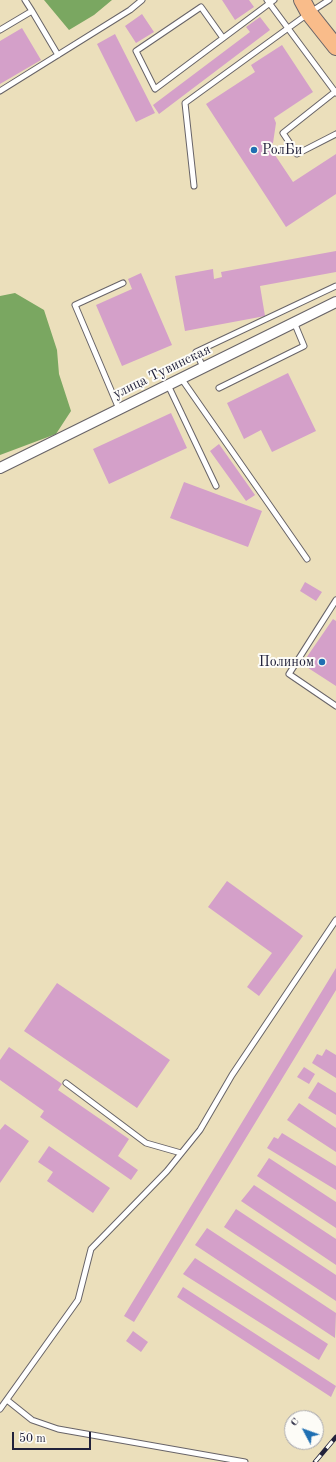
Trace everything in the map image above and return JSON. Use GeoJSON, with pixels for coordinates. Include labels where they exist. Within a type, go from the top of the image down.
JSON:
{"type":"FeatureCollection","features":[{"type":"Feature","properties":{"kind":"main road"},"geometry":{"type":"LineString","coordinates":[[306,6],[336,47]]}},
{"type":"Feature","properties":{"kind":"street","name":"улица Тувинская"},"geometry":{"type":"LineString","coordinates":[[0,468],[336,302]]}},
{"type":"Feature","properties":{"kind":"lane"},"geometry":{"type":"LineString","coordinates":[[25,0],[58,55]]}},
{"type":"Feature","properties":{"kind":"lane"},"geometry":{"type":"LineString","coordinates":[[0,91],[130,10],[142,0]]}},
{"type":"Feature","properties":{"kind":"lane"},"geometry":{"type":"LineString","coordinates":[[194,186],[185,103],[288,28],[306,6],[329,0]]}},
{"type":"Feature","properties":{"kind":"lane"},"geometry":{"type":"LineString","coordinates":[[223,38],[201,7],[136,51],[155,89],[223,38],[270,1],[288,28],[336,92],[283,133],[297,154],[336,134]]}},
{"type":"Feature","properties":{"kind":"lane"},"geometry":{"type":"LineString","coordinates":[[0,30],[32,11]]}},
{"type":"Feature","properties":{"kind":"lane"},"geometry":{"type":"LineString","coordinates":[[119,409],[75,305],[123,284]]}},
{"type":"Feature","properties":{"kind":"lane"},"geometry":{"type":"LineString","coordinates":[[203,367],[196,352],[336,286]]}},
{"type":"Feature","properties":{"kind":"lane"},"geometry":{"type":"LineString","coordinates":[[219,388],[304,346],[294,322]]}},
{"type":"Feature","properties":{"kind":"lane"},"geometry":{"type":"LineString","coordinates":[[181,378],[307,559]]}},
{"type":"Feature","properties":{"kind":"lane"},"geometry":{"type":"LineString","coordinates":[[168,385],[216,486]]}},
{"type":"Feature","properties":{"kind":"lane"},"geometry":{"type":"LineString","coordinates":[[336,600],[289,674],[336,706]]}},
{"type":"Feature","properties":{"kind":"lane"},"geometry":{"type":"LineString","coordinates":[[0,1409],[78,1300],[91,1249],[167,1171],[200,1130],[232,1075],[336,920]]}},
{"type":"Feature","properties":{"kind":"lane"},"geometry":{"type":"LineString","coordinates":[[66,1083],[146,1143],[181,1153]]}},
{"type":"Feature","properties":{"kind":"lane"},"geometry":{"type":"LineString","coordinates":[[6,1400],[32,1420],[58,1429],[245,1462]]}},
{"type":"Feature","properties":{"kind":"green space"},"geometry":{"type":"Polygon","coordinates":[[[44,0],[112,0],[94,15],[69,30],[44,0]]]}},
{"type":"Feature","properties":{"kind":"green space"},"geometry":{"type":"Polygon","coordinates":[[[15,293],[44,310],[57,350],[59,374],[71,411],[56,434],[0,455],[0,296],[15,293]]]}},
{"type":"Feature","properties":{"kind":"building"},"geometry":{"type":"Polygon","coordinates":[[[222,0],[249,0],[254,7],[235,20],[222,0]]]}},
{"type":"Feature","properties":{"kind":"building"},"geometry":{"type":"Polygon","coordinates":[[[142,14],[154,32],[136,43],[125,26],[142,14]]]}},
{"type":"Feature","properties":{"kind":"building"},"geometry":{"type":"Polygon","coordinates":[[[260,17],[270,30],[159,114],[153,105],[250,32],[246,27],[260,17]]]}},
{"type":"Feature","properties":{"kind":"building"},"geometry":{"type":"Polygon","coordinates":[[[22,28],[41,60],[0,84],[0,41],[22,28]]]}},
{"type":"Feature","properties":{"kind":"building"},"geometry":{"type":"Polygon","coordinates":[[[115,34],[155,113],[136,122],[97,44],[115,34]]]}},
{"type":"Feature","properties":{"kind":"building","name":"РолБи"},"geometry":{"type":"Polygon","coordinates":[[[282,45],[313,92],[274,118],[276,123],[273,143],[269,146],[293,182],[336,154],[336,194],[286,227],[206,104],[255,72],[251,65],[282,45]]]}},
{"type":"Feature","properties":{"kind":"building"},"geometry":{"type":"Polygon","coordinates":[[[336,251],[336,272],[260,286],[265,316],[185,331],[175,276],[213,269],[214,279],[222,277],[221,272],[336,251]]]}},
{"type":"Feature","properties":{"kind":"building"},"geometry":{"type":"Polygon","coordinates":[[[141,273],[172,345],[122,366],[96,305],[132,289],[128,279],[141,273]]]}},
{"type":"Feature","properties":{"kind":"building"},"geometry":{"type":"Polygon","coordinates":[[[288,373],[316,431],[272,452],[261,430],[244,439],[227,403],[288,373]]]}},
{"type":"Feature","properties":{"kind":"building"},"geometry":{"type":"Polygon","coordinates":[[[171,413],[187,448],[109,484],[93,449],[171,413]]]}},
{"type":"Feature","properties":{"kind":"building"},"geometry":{"type":"Polygon","coordinates":[[[219,444],[255,495],[246,501],[210,451],[219,444]]]}},
{"type":"Feature","properties":{"kind":"building"},"geometry":{"type":"Polygon","coordinates":[[[184,482],[262,511],[248,547],[170,518],[184,482]]]}},
{"type":"Feature","properties":{"kind":"building"},"geometry":{"type":"Polygon","coordinates":[[[305,582],[322,592],[316,601],[300,591],[305,582]]]}},
{"type":"Feature","properties":{"kind":"building"},"geometry":{"type":"Polygon","coordinates":[[[333,619],[336,621],[336,686],[302,664],[333,619]]]}},
{"type":"Feature","properties":{"kind":"building"},"geometry":{"type":"Polygon","coordinates":[[[227,881],[303,936],[259,996],[247,987],[272,953],[208,907],[227,881]]]}},
{"type":"Feature","properties":{"kind":"building"},"geometry":{"type":"Polygon","coordinates":[[[336,968],[336,990],[134,1322],[124,1316],[336,968]]]}},
{"type":"Feature","properties":{"kind":"building"},"geometry":{"type":"Polygon","coordinates":[[[57,983],[170,1060],[137,1108],[24,1031],[57,983]]]}},
{"type":"Feature","properties":{"kind":"building"},"geometry":{"type":"Polygon","coordinates":[[[9,1047],[62,1084],[58,1090],[129,1139],[118,1156],[138,1170],[131,1180],[40,1117],[44,1111],[0,1080],[0,1060],[9,1047]]]}},
{"type":"Feature","properties":{"kind":"building"},"geometry":{"type":"Polygon","coordinates":[[[326,1049],[336,1055],[336,1078],[312,1063],[317,1054],[322,1056],[326,1049]]]}},
{"type":"Feature","properties":{"kind":"building"},"geometry":{"type":"Polygon","coordinates":[[[304,1067],[315,1074],[309,1084],[297,1077],[304,1067]]]}},
{"type":"Feature","properties":{"kind":"building"},"geometry":{"type":"Polygon","coordinates":[[[318,1082],[336,1093],[336,1115],[308,1098],[318,1082]]]}},
{"type":"Feature","properties":{"kind":"building"},"geometry":{"type":"Polygon","coordinates":[[[299,1103],[336,1128],[336,1152],[287,1120],[299,1103]]]}},
{"type":"Feature","properties":{"kind":"building"},"geometry":{"type":"Polygon","coordinates":[[[5,1124],[29,1141],[0,1183],[0,1130],[5,1124]]]}},
{"type":"Feature","properties":{"kind":"building"},"geometry":{"type":"Polygon","coordinates":[[[282,1133],[336,1166],[336,1190],[267,1148],[274,1137],[278,1139],[282,1133]]]}},
{"type":"Feature","properties":{"kind":"building"},"geometry":{"type":"Polygon","coordinates":[[[49,1146],[110,1188],[93,1213],[47,1181],[53,1172],[38,1162],[49,1146]]]}},
{"type":"Feature","properties":{"kind":"building"},"geometry":{"type":"Polygon","coordinates":[[[269,1158],[336,1202],[336,1228],[257,1176],[269,1158]]]}},
{"type":"Feature","properties":{"kind":"building"},"geometry":{"type":"Polygon","coordinates":[[[254,1185],[336,1239],[336,1265],[241,1201],[254,1185]]]}},
{"type":"Feature","properties":{"kind":"building"},"geometry":{"type":"Polygon","coordinates":[[[236,1209],[336,1275],[336,1301],[224,1227],[236,1209]]]}},
{"type":"Feature","properties":{"kind":"building"},"geometry":{"type":"Polygon","coordinates":[[[207,1228],[336,1313],[335,1338],[195,1245],[207,1228]]]}},
{"type":"Feature","properties":{"kind":"building"},"geometry":{"type":"Polygon","coordinates":[[[195,1258],[328,1344],[319,1360],[183,1274],[195,1258]]]}},
{"type":"Feature","properties":{"kind":"building"},"geometry":{"type":"Polygon","coordinates":[[[183,1287],[336,1386],[331,1397],[177,1297],[183,1287]]]}},
{"type":"Feature","properties":{"kind":"building"},"geometry":{"type":"Polygon","coordinates":[[[133,1331],[148,1342],[141,1352],[126,1341],[133,1331]]]}},
{"type":"Feature","properties":{"kind":"railway"},"geometry":{"type":"LineString","coordinates":[[315,1462],[336,1437]]}},
{"type":"Feature","properties":{"kind":"place","name":"РолБи"},"geometry":{"type":"Point","coordinates":[254,150]}},
{"type":"Feature","properties":{"kind":"place","name":"Полином"},"geometry":{"type":"Point","coordinates":[322,662]}}]}
